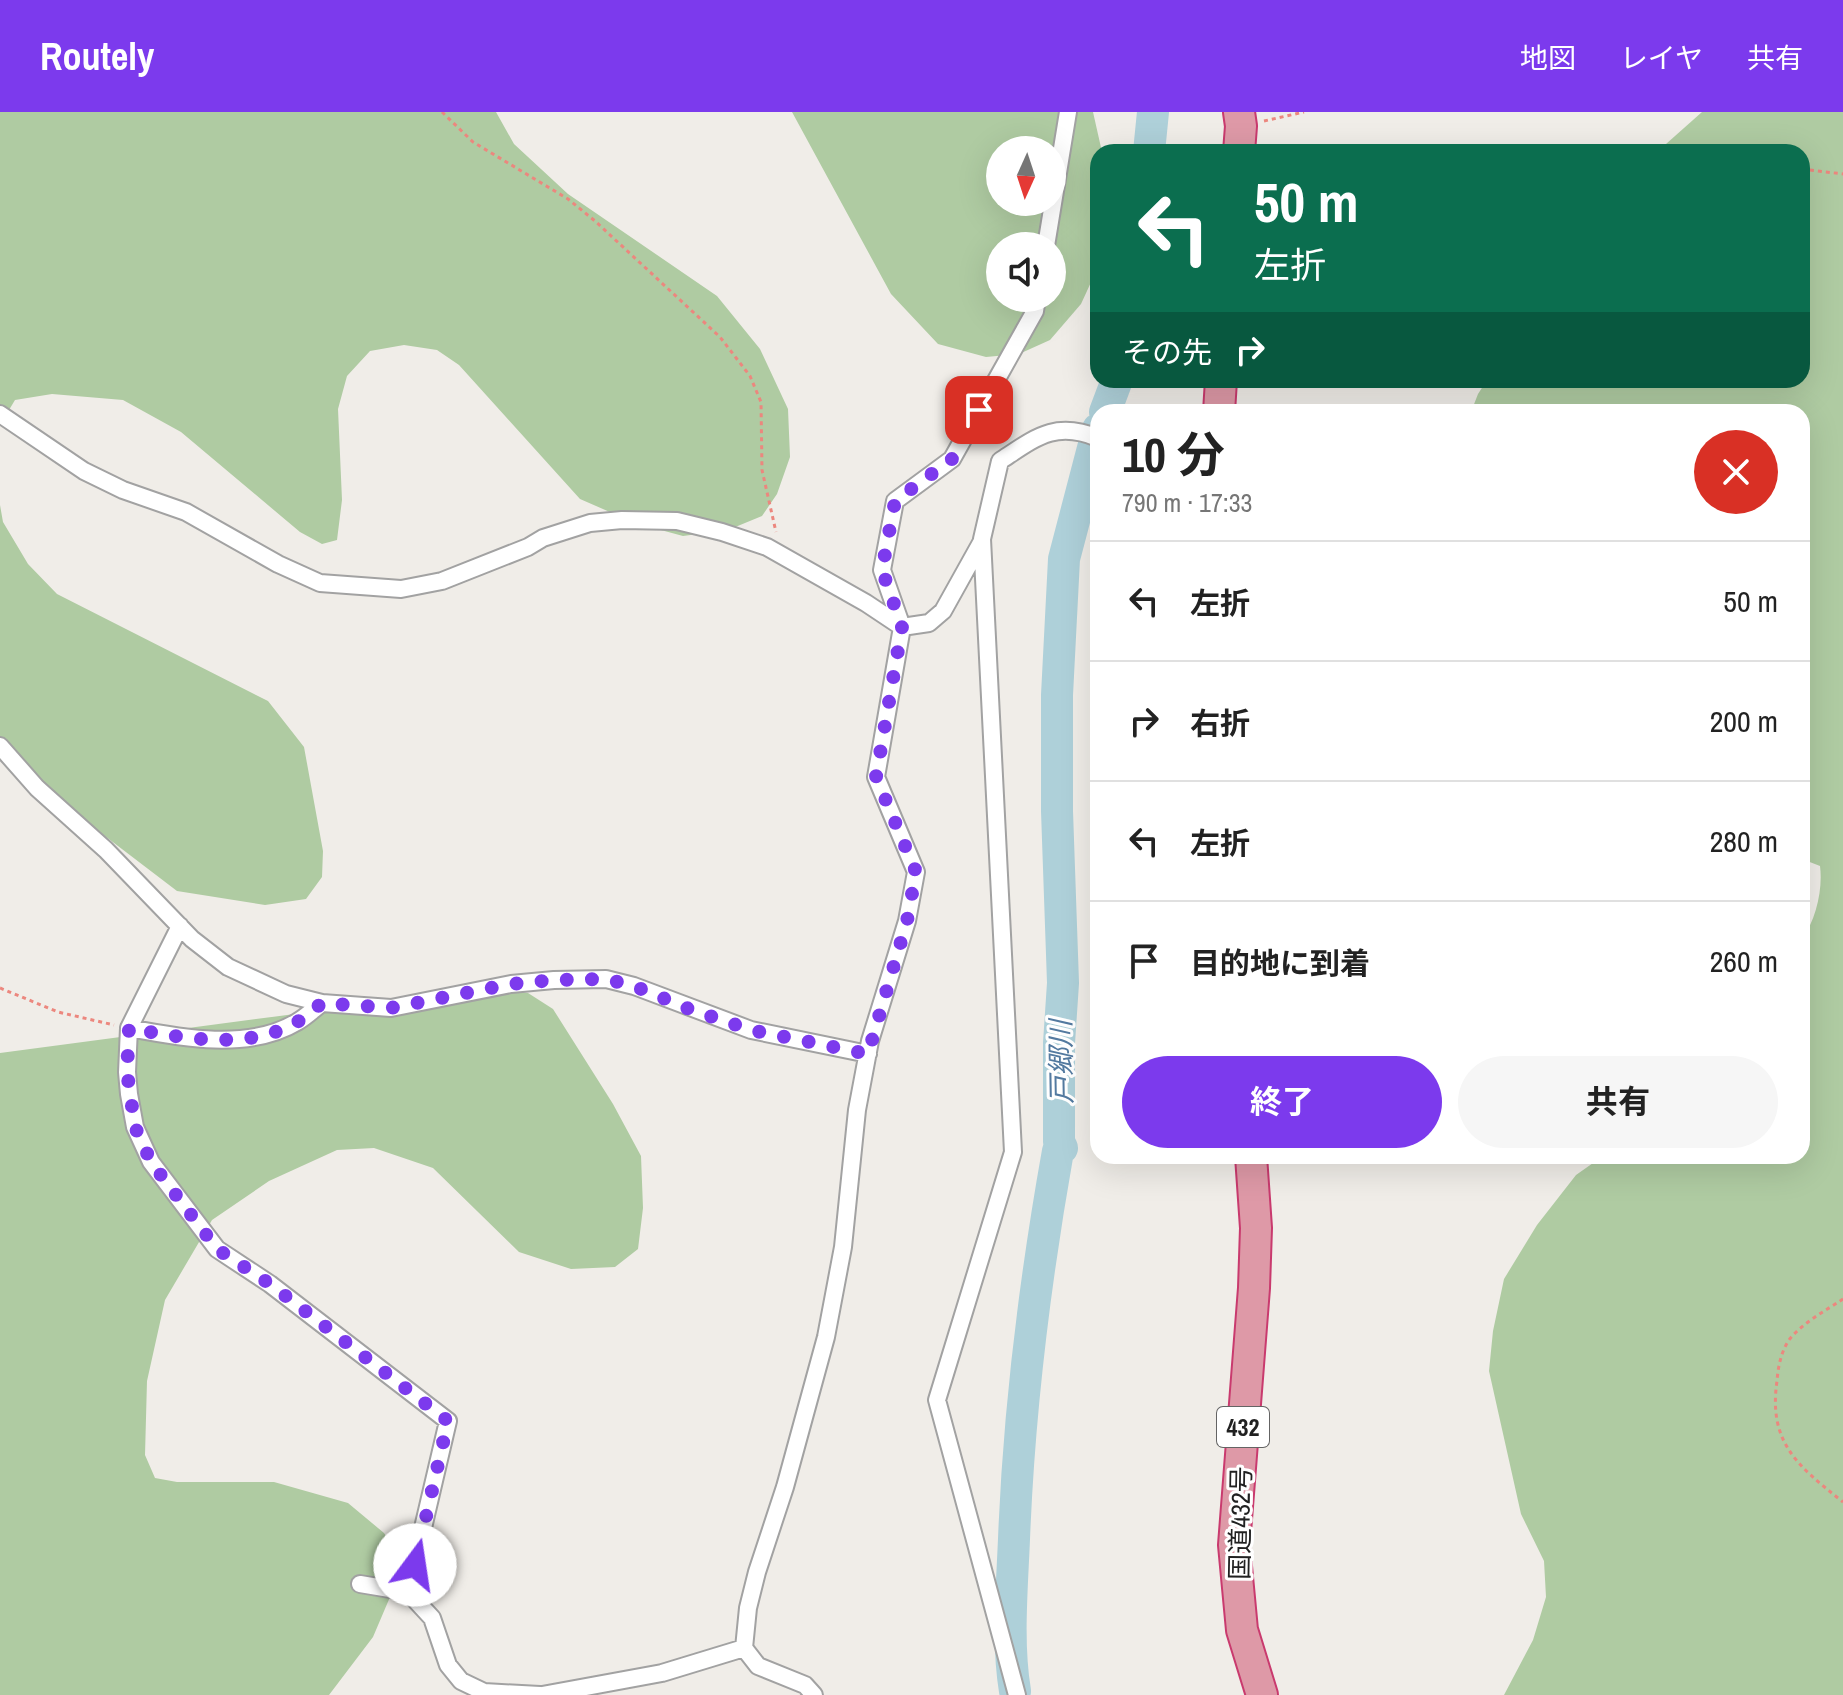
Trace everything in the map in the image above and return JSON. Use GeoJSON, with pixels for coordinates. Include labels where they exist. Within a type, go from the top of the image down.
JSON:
{"type":"FeatureCollection","features":[{"type":"Feature","properties":{"kind":"highway","name":"国道432号"},"geometry":{"type":"LineString","coordinates":[[1252,1164],[1256,1228],[1254,1288],[1234,1545],[1242,1630],[1262,1695]]}},
{"type":"Feature","properties":{"kind":"street"},"geometry":{"type":"LineString","coordinates":[[1048,232],[1068,112]]}},
{"type":"Feature","properties":{"kind":"street"},"geometry":{"type":"LineString","coordinates":[[814,1695],[805,1685],[758,1666],[744,1648],[748,1608],[757,1572],[785,1487],[826,1337],[843,1247],[857,1110],[868,1054],[907,921],[916,872],[876,777],[902,627],[882,570],[895,501],[952,459],[1034,312]]}},
{"type":"Feature","properties":{"kind":"street"},"geometry":{"type":"LineString","coordinates":[[0,414],[84,471],[123,490],[186,512],[278,564],[320,583],[401,589],[442,581],[528,547],[543,538],[590,523],[677,521],[722,532],[781,555],[902,627],[929,623],[943,611],[982,539],[1000,461],[1042,433],[1081,431],[1090,435]]}},
{"type":"Feature","properties":{"kind":"street"},"geometry":{"type":"LineString","coordinates":[[982,539],[1013,1152],[937,1400],[1017,1695]]}},
{"type":"Feature","properties":{"kind":"street"},"geometry":{"type":"LineString","coordinates":[[0,746],[37,788],[106,850],[180,926],[228,967],[286,994],[322,1003],[391,1008],[511,984],[606,979],[634,986],[751,1030],[868,1054]]}},
{"type":"Feature","properties":{"kind":"street"},"geometry":{"type":"LineString","coordinates":[[180,926],[129,1028],[127,1072],[135,1127],[151,1162],[217,1249],[270,1284],[448,1421],[408,1592]]}},
{"type":"Feature","properties":{"kind":"street"},"geometry":{"type":"LineString","coordinates":[[129,1028],[167,1035],[223,1039],[267,1034],[296,1023],[322,1003]]}},
{"type":"Feature","properties":{"kind":"street"},"geometry":{"type":"LineString","coordinates":[[360,1584],[408,1592],[432,1618],[448,1665],[461,1681],[484,1692],[541,1695],[662,1673],[744,1648]]}},
{"type":"Feature","properties":{"kind":"path"},"geometry":{"type":"LineString","coordinates":[[442,112],[473,142],[568,199],[595,221],[720,337],[750,376],[761,402],[762,470],[781,555]]}},
{"type":"Feature","properties":{"kind":"path"},"geometry":{"type":"LineString","coordinates":[[1240,130],[1304,112]]}},
{"type":"Feature","properties":{"kind":"path"},"geometry":{"type":"LineString","coordinates":[[1810,170],[1843,174]]}},
{"type":"Feature","properties":{"kind":"path"},"geometry":{"type":"LineString","coordinates":[[0,988],[58,1012],[129,1028]]}},
{"type":"Feature","properties":{"kind":"path"},"geometry":{"type":"LineString","coordinates":[[1843,1299],[1803,1326],[1789,1341],[1779,1364],[1774,1404],[1778,1432],[1807,1473],[1843,1502]]}},
{"type":"Feature","properties":{"kind":"green space"},"geometry":{"type":"Polygon","coordinates":[[[0,112],[496,112],[514,144],[568,194],[717,296],[760,349],[788,409],[790,457],[777,494],[762,516],[728,530],[683,536],[635,523],[580,499],[459,365],[437,350],[404,345],[370,351],[347,376],[338,409],[342,500],[337,540],[322,544],[300,532],[181,432],[123,400],[52,394],[15,400],[0,425],[0,112]]]}},
{"type":"Feature","properties":{"kind":"green space"},"geometry":{"type":"Polygon","coordinates":[[[792,112],[1093,112],[1100,144],[1090,144],[1090,284],[1081,304],[1050,340],[1019,354],[986,357],[938,344],[891,294],[792,112]]]}},
{"type":"Feature","properties":{"kind":"green space"},"geometry":{"type":"Polygon","coordinates":[[[1702,112],[1843,112],[1843,1695],[1504,1695],[1533,1640],[1546,1597],[1544,1561],[1521,1514],[1489,1371],[1493,1331],[1504,1279],[1537,1225],[1576,1175],[1592,1164],[1810,1164],[1810,925],[1815,914],[1821,875],[1820,866],[1810,862],[1810,404],[1474,404],[1482,388],[1810,388],[1810,144],[1666,144],[1702,112]]]}},
{"type":"Feature","properties":{"kind":"green space"},"geometry":{"type":"Polygon","coordinates":[[[0,505],[3,522],[28,564],[57,594],[268,701],[304,747],[323,851],[322,877],[306,899],[265,905],[177,891],[0,756],[0,505]]]}},
{"type":"Feature","properties":{"kind":"green space"},"geometry":{"type":"Polygon","coordinates":[[[491,988],[528,993],[553,1009],[613,1104],[641,1156],[643,1208],[638,1249],[615,1267],[571,1269],[519,1252],[433,1168],[374,1148],[337,1150],[269,1181],[212,1220],[165,1300],[147,1381],[145,1455],[155,1478],[177,1482],[274,1482],[348,1503],[384,1533],[398,1556],[393,1590],[373,1637],[329,1695],[0,1695],[0,1053],[491,988]]]}},
{"type":"Feature","properties":{"kind":"waterway","name":"戸郷川"},"geometry":{"type":"LineString","coordinates":[[1150,144],[1153,112]]}},
{"type":"Feature","properties":{"kind":"waterway","name":"戸郷川"},"geometry":{"type":"LineString","coordinates":[[1108,404],[1114,388]]}},
{"type":"Feature","properties":{"kind":"waterway","name":"戸郷川"},"geometry":{"type":"LineString","coordinates":[[1015,1691],[1011,1615],[1020,1442],[1042,1248],[1058,1151],[1062,1148],[1059,1142],[1059,1043],[1063,983],[1057,811],[1057,695],[1064,559],[1090,460]]}},
{"type":"Feature","properties":{"kind":"route"},"geometry":{"type":"LineString","coordinates":[[415,1565],[448,1421],[336,1338],[270,1284],[217,1249],[151,1162],[135,1127],[127,1072],[129,1028],[167,1035],[223,1039],[267,1034],[296,1023],[322,1003],[391,1008],[511,984],[606,979],[634,986],[751,1030],[868,1054],[907,921],[916,872],[876,777],[902,627],[882,570],[895,501],[952,459],[979,410]]}}]}
